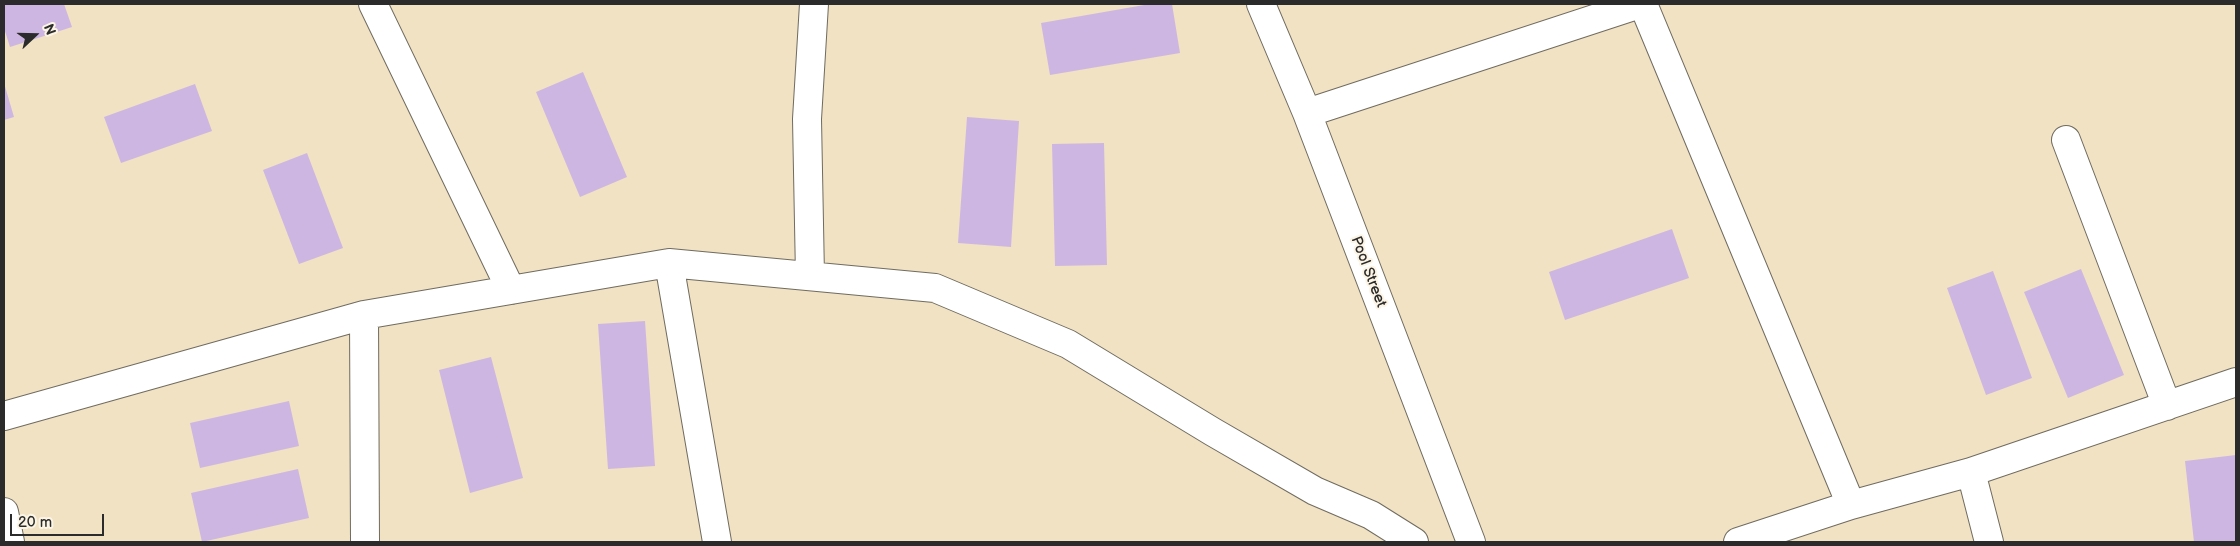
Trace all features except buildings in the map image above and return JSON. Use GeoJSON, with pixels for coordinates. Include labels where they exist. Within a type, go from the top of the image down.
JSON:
{"type":"FeatureCollection","features":[{"type":"Feature","properties":{"kind":"street"},"geometry":{"type":"LineString","coordinates":[[373,4],[511,290]]}},
{"type":"Feature","properties":{"kind":"street"},"geometry":{"type":"LineString","coordinates":[[810,276],[807,119],[814,4]]}},
{"type":"Feature","properties":{"kind":"street","name":"Pool Street"},"geometry":{"type":"LineString","coordinates":[[1260,4],[1307,114],[1471,542]]}},
{"type":"Feature","properties":{"kind":"street"},"geometry":{"type":"LineString","coordinates":[[1307,114],[1642,4],[1851,505]]}},
{"type":"Feature","properties":{"kind":"street"},"geometry":{"type":"LineString","coordinates":[[2066,140],[2166,406]]}},
{"type":"Feature","properties":{"kind":"street"},"geometry":{"type":"LineString","coordinates":[[668,263],[717,542]]}},
{"type":"Feature","properties":{"kind":"street"},"geometry":{"type":"LineString","coordinates":[[4,416],[364,315],[668,263],[935,288],[1068,344],[1306,486],[1371,515],[1414,542]]}},
{"type":"Feature","properties":{"kind":"street"},"geometry":{"type":"LineString","coordinates":[[364,315],[365,542]]}},
{"type":"Feature","properties":{"kind":"street"},"geometry":{"type":"LineString","coordinates":[[1738,542],[1851,505],[1971,472],[2236,382]]}},
{"type":"Feature","properties":{"kind":"street"},"geometry":{"type":"LineString","coordinates":[[1971,472],[1989,542]]}},
{"type":"Feature","properties":{"kind":"street"},"geometry":{"type":"LineString","coordinates":[[4,512],[10,542]]}}]}
